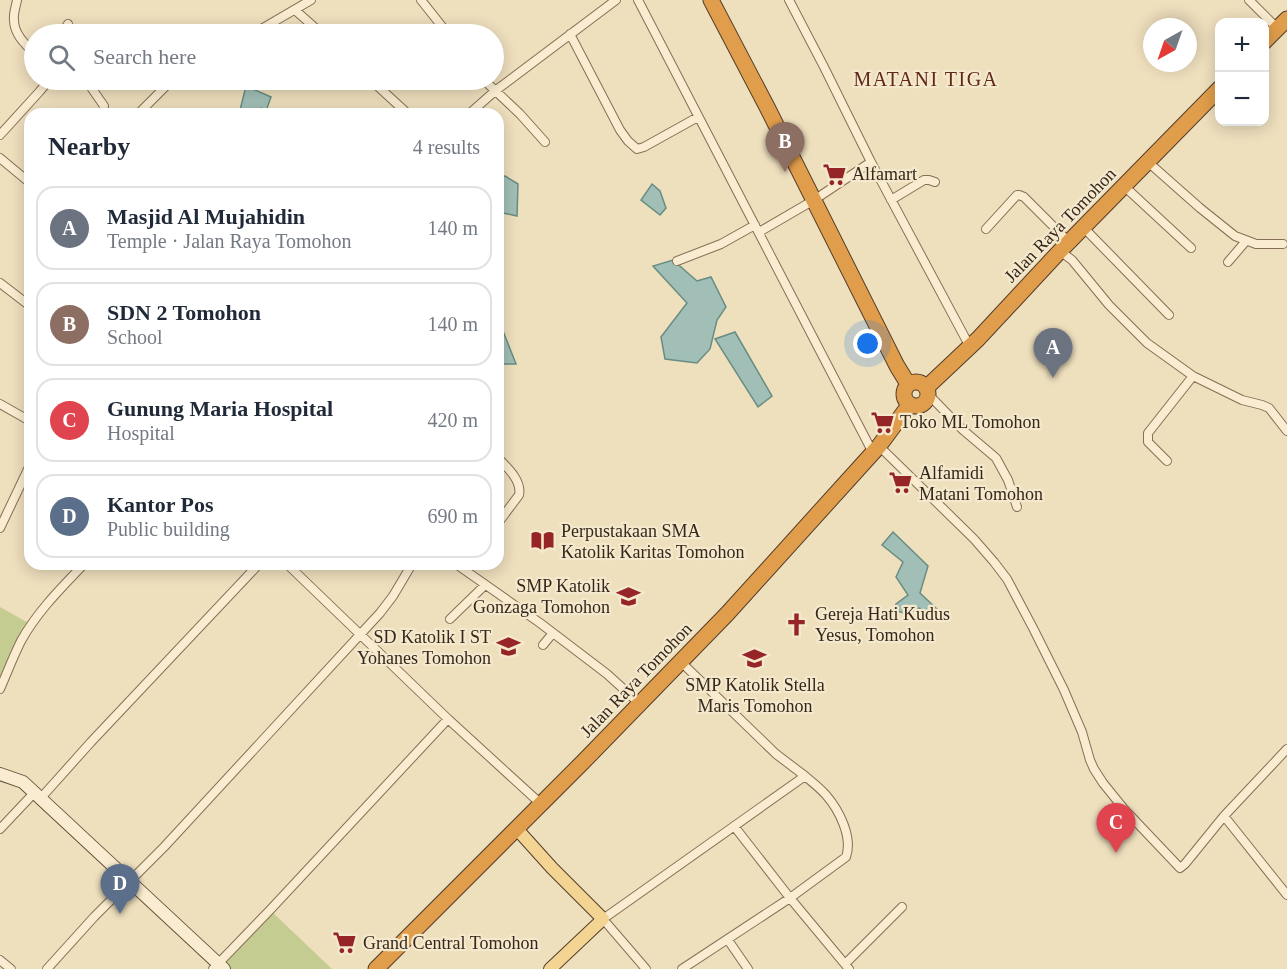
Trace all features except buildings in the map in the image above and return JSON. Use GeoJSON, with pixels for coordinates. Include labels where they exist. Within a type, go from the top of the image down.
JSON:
{"type":"FeatureCollection","features":[{"type":"Feature","properties":{"kind":"highway"},"geometry":{"type":"LineString","coordinates":[[711,0],[908,384]]}},
{"type":"Feature","properties":{"kind":"highway"},"geometry":{"type":"LineString","coordinates":[[1269,37],[1282,24]]}},
{"type":"Feature","properties":{"kind":"highway","name":"Jalan Raya Tomohon"},"geometry":{"type":"LineString","coordinates":[[376,969],[681,662],[876,450],[910,404],[917,406],[923,403],[927,391],[1215,93]]}},
{"type":"Feature","properties":{"kind":"highway"},"geometry":{"type":"LineString","coordinates":[[910,404],[905,400],[903,393],[908,384],[918,382],[927,391]]}},
{"type":"Feature","properties":{"kind":"main road"},"geometry":{"type":"LineString","coordinates":[[516,828],[603,919],[550,969]]}},
{"type":"Feature","properties":{"kind":"street"},"geometry":{"type":"LineString","coordinates":[[17,0],[14,20],[24,44]]}},
{"type":"Feature","properties":{"kind":"street"},"geometry":{"type":"LineString","coordinates":[[270,24],[311,0]]}},
{"type":"Feature","properties":{"kind":"street"},"geometry":{"type":"LineString","coordinates":[[421,0],[440,24]]}},
{"type":"Feature","properties":{"kind":"street"},"geometry":{"type":"LineString","coordinates":[[504,85],[616,0]]}},
{"type":"Feature","properties":{"kind":"street"},"geometry":{"type":"LineString","coordinates":[[638,0],[854,420],[876,450],[974,539],[1007,579],[1064,690],[1082,732],[1094,769],[1125,809],[1180,868],[1224,816],[1287,749]]}},
{"type":"Feature","properties":{"kind":"street"},"geometry":{"type":"LineString","coordinates":[[789,0],[871,162],[970,347]]}},
{"type":"Feature","properties":{"kind":"street"},"geometry":{"type":"LineString","coordinates":[[1249,0],[1282,24]]}},
{"type":"Feature","properties":{"kind":"street"},"geometry":{"type":"LineString","coordinates":[[295,10],[311,24]]}},
{"type":"Feature","properties":{"kind":"street"},"geometry":{"type":"LineString","coordinates":[[570,34],[620,130],[637,149],[698,117]]}},
{"type":"Feature","properties":{"kind":"street"},"geometry":{"type":"LineString","coordinates":[[25,108],[41,90]]}},
{"type":"Feature","properties":{"kind":"street"},"geometry":{"type":"LineString","coordinates":[[93,90],[104,108]]}},
{"type":"Feature","properties":{"kind":"street"},"geometry":{"type":"LineString","coordinates":[[144,108],[161,90]]}},
{"type":"Feature","properties":{"kind":"street"},"geometry":{"type":"LineString","coordinates":[[382,90],[401,108]]}},
{"type":"Feature","properties":{"kind":"street"},"geometry":{"type":"LineString","coordinates":[[476,108],[498,90]]}},
{"type":"Feature","properties":{"kind":"street"},"geometry":{"type":"LineString","coordinates":[[495,92],[520,114],[545,142]]}},
{"type":"Feature","properties":{"kind":"street"},"geometry":{"type":"LineString","coordinates":[[0,135],[24,109]]}},
{"type":"Feature","properties":{"kind":"street"},"geometry":{"type":"LineString","coordinates":[[0,159],[24,178]]}},
{"type":"Feature","properties":{"kind":"street"},"geometry":{"type":"LineString","coordinates":[[677,261],[757,229],[814,200],[871,162]]}},
{"type":"Feature","properties":{"kind":"street"},"geometry":{"type":"LineString","coordinates":[[1148,162],[1235,236],[1256,244],[1282,244]]}},
{"type":"Feature","properties":{"kind":"street"},"geometry":{"type":"LineString","coordinates":[[891,200],[924,180],[935,182]]}},
{"type":"Feature","properties":{"kind":"street"},"geometry":{"type":"LineString","coordinates":[[1124,186],[1191,248]]}},
{"type":"Feature","properties":{"kind":"street"},"geometry":{"type":"LineString","coordinates":[[986,229],[1017,195],[1024,197],[1065,246],[1072,260],[1109,305],[1147,343],[1193,376],[1242,400],[1269,408],[1287,431]]}},
{"type":"Feature","properties":{"kind":"street"},"geometry":{"type":"LineString","coordinates":[[1084,228],[1169,315]]}},
{"type":"Feature","properties":{"kind":"street"},"geometry":{"type":"LineString","coordinates":[[1228,262],[1246,241]]}},
{"type":"Feature","properties":{"kind":"street"},"geometry":{"type":"LineString","coordinates":[[0,283],[24,301]]}},
{"type":"Feature","properties":{"kind":"street"},"geometry":{"type":"LineString","coordinates":[[1167,461],[1148,442],[1148,433],[1193,376]]}},
{"type":"Feature","properties":{"kind":"street"},"geometry":{"type":"LineString","coordinates":[[927,391],[963,430],[996,458],[1008,480],[1017,507]]}},
{"type":"Feature","properties":{"kind":"street"},"geometry":{"type":"LineString","coordinates":[[0,404],[24,418]]}},
{"type":"Feature","properties":{"kind":"street"},"geometry":{"type":"LineString","coordinates":[[504,464],[519,486],[520,492],[504,515]]}},
{"type":"Feature","properties":{"kind":"street"},"geometry":{"type":"LineString","coordinates":[[0,528],[24,478]]}},
{"type":"Feature","properties":{"kind":"street"},"geometry":{"type":"LineString","coordinates":[[0,689],[21,641],[54,595],[78,570]]}},
{"type":"Feature","properties":{"kind":"street"},"geometry":{"type":"LineString","coordinates":[[0,829],[91,742],[253,570]]}},
{"type":"Feature","properties":{"kind":"street"},"geometry":{"type":"LineString","coordinates":[[293,570],[448,719],[541,804]]}},
{"type":"Feature","properties":{"kind":"street"},"geometry":{"type":"LineString","coordinates":[[47,969],[164,847],[361,634],[386,605],[408,570]]}},
{"type":"Feature","properties":{"kind":"street"},"geometry":{"type":"LineString","coordinates":[[467,570],[607,674],[640,704]]}},
{"type":"Feature","properties":{"kind":"street"},"geometry":{"type":"LineString","coordinates":[[450,619],[485,585]]}},
{"type":"Feature","properties":{"kind":"street"},"geometry":{"type":"LineString","coordinates":[[543,645],[553,633]]}},
{"type":"Feature","properties":{"kind":"street"},"geometry":{"type":"LineString","coordinates":[[681,662],[776,754],[825,793],[834,806],[848,843],[846,857],[790,898],[682,969]]}},
{"type":"Feature","properties":{"kind":"street"},"geometry":{"type":"LineString","coordinates":[[0,774],[23,782],[130,881],[218,967],[448,719]]}},
{"type":"Feature","properties":{"kind":"street"},"geometry":{"type":"LineString","coordinates":[[646,969],[603,919],[805,776]]}},
{"type":"Feature","properties":{"kind":"street"},"geometry":{"type":"LineString","coordinates":[[1224,816],[1287,895]]}},
{"type":"Feature","properties":{"kind":"street"},"geometry":{"type":"LineString","coordinates":[[734,826],[847,967],[902,907]]}},
{"type":"Feature","properties":{"kind":"street"},"geometry":{"type":"LineString","coordinates":[[728,940],[748,969]]}},
{"type":"Feature","properties":{"kind":"street"},"geometry":{"type":"LineString","coordinates":[[0,960],[11,969]]}},
{"type":"Feature","properties":{"kind":"green space"},"geometry":{"type":"Polygon","coordinates":[[[0,607],[32,625],[0,689],[0,607]]]}},
{"type":"Feature","properties":{"kind":"green space"},"geometry":{"type":"Polygon","coordinates":[[[270,910],[332,969],[213,969],[270,910]]]}},
{"type":"Feature","properties":{"kind":"water"},"geometry":{"type":"Polygon","coordinates":[[[245,90],[255,90],[271,97],[267,108],[240,108],[245,90]]]}},
{"type":"Feature","properties":{"kind":"water"},"geometry":{"type":"Polygon","coordinates":[[[504,176],[518,184],[517,216],[504,213],[504,176]]]}},
{"type":"Feature","properties":{"kind":"water"},"geometry":{"type":"Polygon","coordinates":[[[652,184],[660,191],[666,208],[660,215],[641,200],[652,184]]]}},
{"type":"Feature","properties":{"kind":"water"},"geometry":{"type":"Polygon","coordinates":[[[673,260],[697,281],[711,277],[726,307],[717,320],[710,349],[697,363],[665,359],[661,337],[687,303],[653,266],[673,260]]]}},
{"type":"Feature","properties":{"kind":"water"},"geometry":{"type":"Polygon","coordinates":[[[735,332],[772,396],[758,407],[715,339],[735,332]]]}},
{"type":"Feature","properties":{"kind":"water"},"geometry":{"type":"Polygon","coordinates":[[[504,334],[516,364],[504,364],[504,334]]]}},
{"type":"Feature","properties":{"kind":"water"},"geometry":{"type":"Polygon","coordinates":[[[893,532],[928,566],[920,593],[938,610],[934,616],[919,608],[907,614],[894,610],[896,604],[908,595],[896,577],[903,562],[882,545],[893,532]]]}},
{"type":"Feature","properties":{"kind":"place","name":"SDN 2 Tomohon"},"geometry":{"type":"Point","coordinates":[785,172]}},
{"type":"Feature","properties":{"kind":"place","name":"Alfamart"},"geometry":{"type":"Point","coordinates":[834,174]}},
{"type":"Feature","properties":{"kind":"place","name":"Masjid Al Mujahidin"},"geometry":{"type":"Point","coordinates":[1053,378]}},
{"type":"Feature","properties":{"kind":"place","name":"Toko ML Tomohon"},"geometry":{"type":"Point","coordinates":[882,422]}},
{"type":"Feature","properties":{"kind":"place","name":"Alfamidi Matani Tomohon"},"geometry":{"type":"Point","coordinates":[901,483]}},
{"type":"Feature","properties":{"kind":"place","name":"Perpustakaan SMA Katolik Karitas Tomohon"},"geometry":{"type":"Point","coordinates":[543,541]}},
{"type":"Feature","properties":{"kind":"place","name":"SMP Katolik Gonzaga Tomohon"},"geometry":{"type":"Point","coordinates":[628,596]}},
{"type":"Feature","properties":{"kind":"place","name":"Gereja Hati Kudus Yesus, Tomohon"},"geometry":{"type":"Point","coordinates":[797,624]}},
{"type":"Feature","properties":{"kind":"place","name":"SD Katolik I ST Yohanes Tomohon"},"geometry":{"type":"Point","coordinates":[509,647]}},
{"type":"Feature","properties":{"kind":"place","name":"SMP Katolik Stella Maris Tomohon"},"geometry":{"type":"Point","coordinates":[755,659]}},
{"type":"Feature","properties":{"kind":"place","name":"Gunung Maria Hospital"},"geometry":{"type":"Point","coordinates":[1116,853]}},
{"type":"Feature","properties":{"kind":"place","name":"Kantor Pos"},"geometry":{"type":"Point","coordinates":[120,914]}},
{"type":"Feature","properties":{"kind":"place","name":"Grand Central Tomohon"},"geometry":{"type":"Point","coordinates":[345,943]}},
{"type":"Feature","properties":{"kind":"district","name":"MATANI TIGA"},"geometry":{"type":"Point","coordinates":[926,79]}}]}
